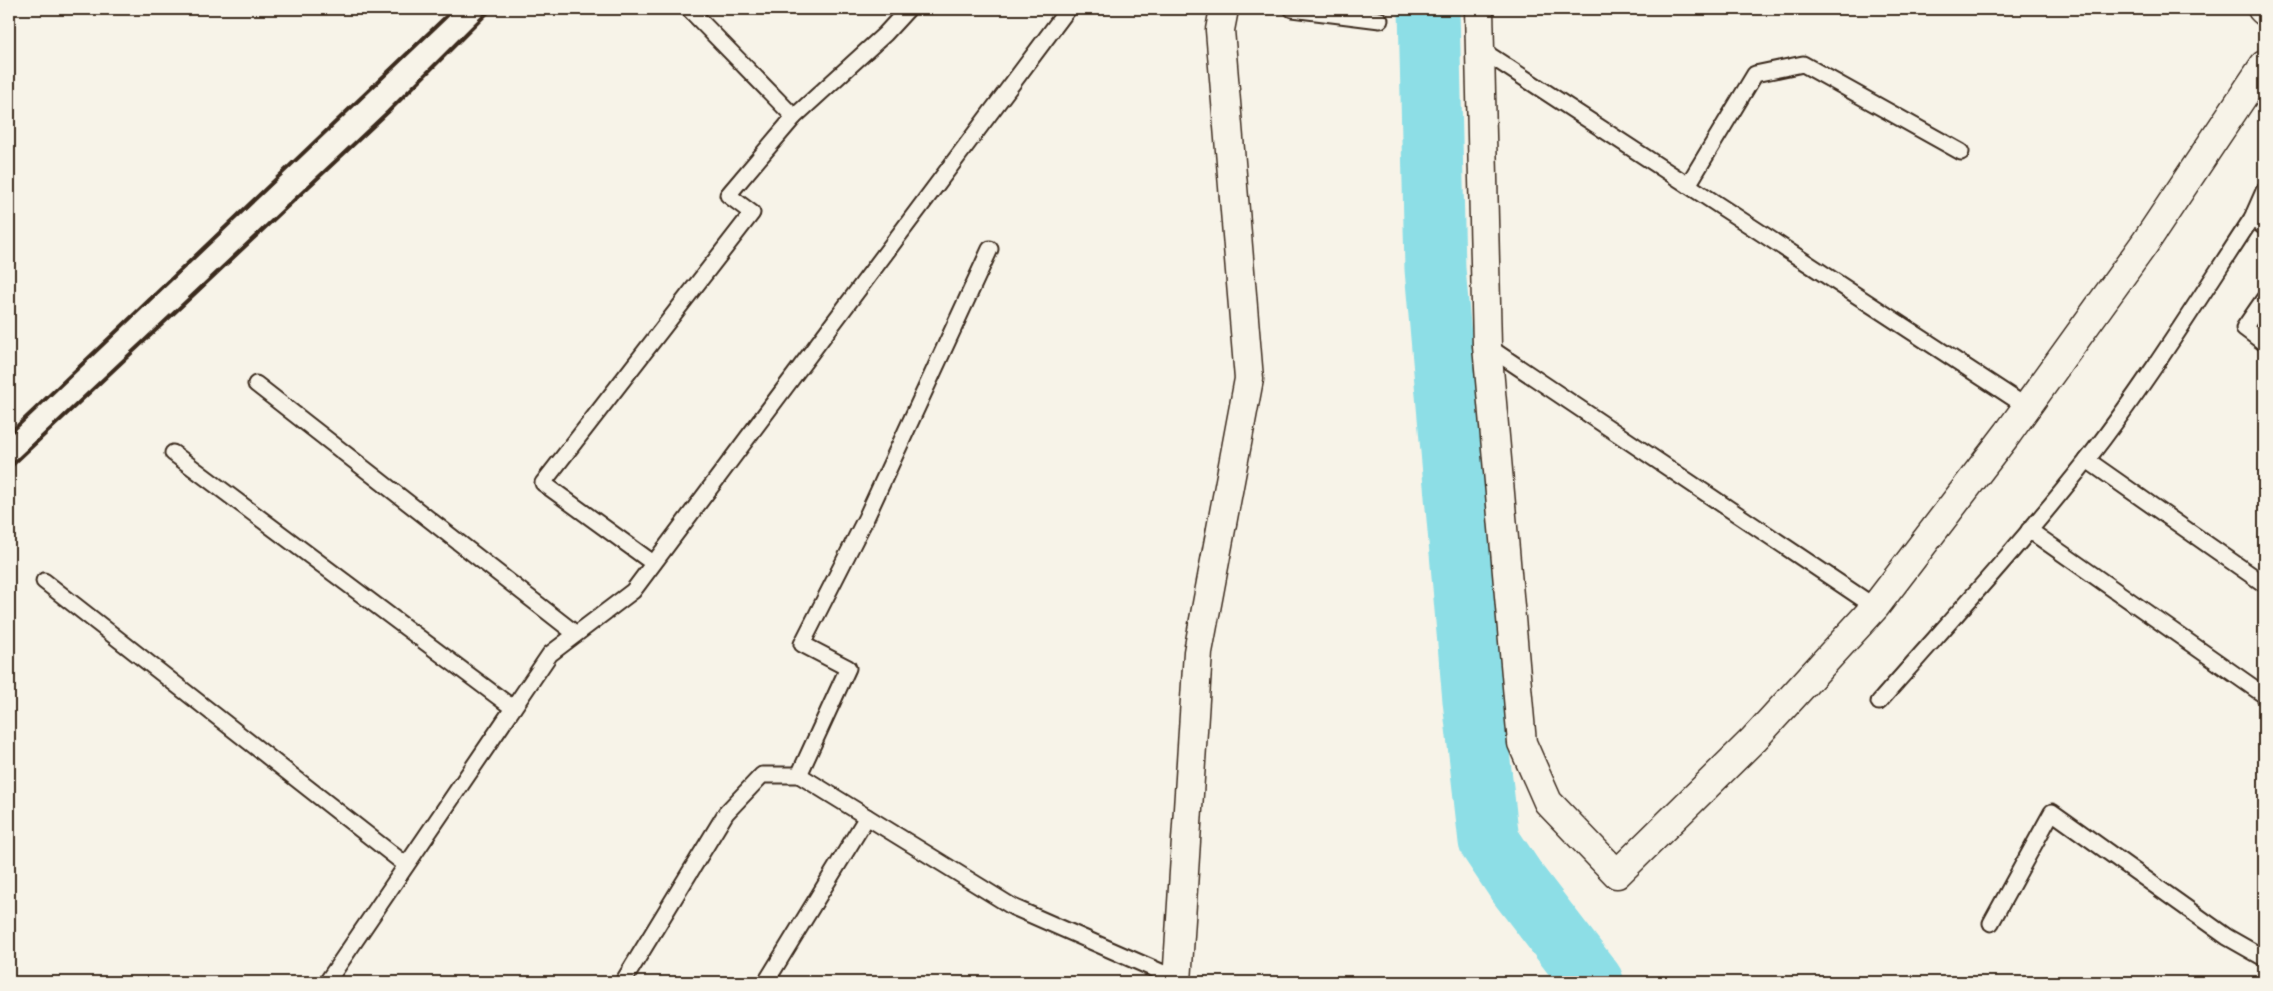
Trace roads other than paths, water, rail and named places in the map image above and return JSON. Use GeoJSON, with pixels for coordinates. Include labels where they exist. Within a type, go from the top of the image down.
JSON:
{"type":"FeatureCollection","features":[{"type":"Feature","properties":{"kind":"street"},"geometry":{"type":"LineString","coordinates":[[1177,981],[1198,652],[1249,380],[1220,30],[1224,9]]}},
{"type":"Feature","properties":{"kind":"street"},"geometry":{"type":"LineString","coordinates":[[1479,9],[1487,346],[1522,743],[1548,802],[1617,874],[1753,740],[1875,606],[2027,407],[2145,243],[2264,65]]}},
{"type":"Feature","properties":{"kind":"lane"},"geometry":{"type":"LineString","coordinates":[[689,9],[794,117]]}},
{"type":"Feature","properties":{"kind":"lane"},"geometry":{"type":"LineString","coordinates":[[653,563],[543,483],[752,213],[728,195],[794,117],[884,34],[908,9]]}},
{"type":"Feature","properties":{"kind":"lane"},"geometry":{"type":"LineString","coordinates":[[327,982],[550,654],[632,591],[1068,9]]}},
{"type":"Feature","properties":{"kind":"lane"},"geometry":{"type":"LineString","coordinates":[[1292,9],[1380,20]]}},
{"type":"Feature","properties":{"kind":"lane"},"geometry":{"type":"LineString","coordinates":[[1480,49],[2027,407]]}},
{"type":"Feature","properties":{"kind":"lane"},"geometry":{"type":"LineString","coordinates":[[1688,185],[1755,74],[1803,64],[1961,152]]}},
{"type":"Feature","properties":{"kind":"lane"},"geometry":{"type":"LineString","coordinates":[[1879,702],[2029,530],[2087,460],[2143,384],[2252,218],[2264,191]]}},
{"type":"Feature","properties":{"kind":"lane"},"geometry":{"type":"LineString","coordinates":[[2252,218],[2264,228]]}},
{"type":"Feature","properties":{"kind":"lane"},"geometry":{"type":"LineString","coordinates":[[799,774],[848,668],[802,644],[866,518],[990,249]]}},
{"type":"Feature","properties":{"kind":"lane"},"geometry":{"type":"LineString","coordinates":[[2264,299],[2244,328],[2264,343]]}},
{"type":"Feature","properties":{"kind":"lane"},"geometry":{"type":"LineString","coordinates":[[1487,346],[1875,606]]}},
{"type":"Feature","properties":{"kind":"lane"},"geometry":{"type":"LineString","coordinates":[[256,384],[576,634]]}},
{"type":"Feature","properties":{"kind":"lane"},"geometry":{"type":"LineString","coordinates":[[173,453],[513,708]]}},
{"type":"Feature","properties":{"kind":"lane"},"geometry":{"type":"LineString","coordinates":[[2087,460],[2264,584]]}},
{"type":"Feature","properties":{"kind":"lane"},"geometry":{"type":"LineString","coordinates":[[2029,530],[2264,695]]}},
{"type":"Feature","properties":{"kind":"lane"},"geometry":{"type":"LineString","coordinates":[[44,581],[406,865]]}},
{"type":"Feature","properties":{"kind":"lane"},"geometry":{"type":"LineString","coordinates":[[623,982],[726,813],[762,775],[799,774],[1012,907],[1177,981]]}},
{"type":"Feature","properties":{"kind":"lane"},"geometry":{"type":"LineString","coordinates":[[1991,923],[2052,812],[2227,938],[2264,958]]}},
{"type":"Feature","properties":{"kind":"lane"},"geometry":{"type":"LineString","coordinates":[[766,982],[867,817]]}},
{"type":"Feature","properties":{"kind":"waterway"},"geometry":{"type":"LineString","coordinates":[[1429,9],[1435,269],[1473,700],[1489,841],[1517,883],[1593,982]]}},
{"type":"Feature","properties":{"kind":"railway"},"geometry":{"type":"LineString","coordinates":[[9,434],[454,9]]}},
{"type":"Feature","properties":{"kind":"railway"},"geometry":{"type":"LineString","coordinates":[[9,468],[388,112],[491,9]]}}]}
